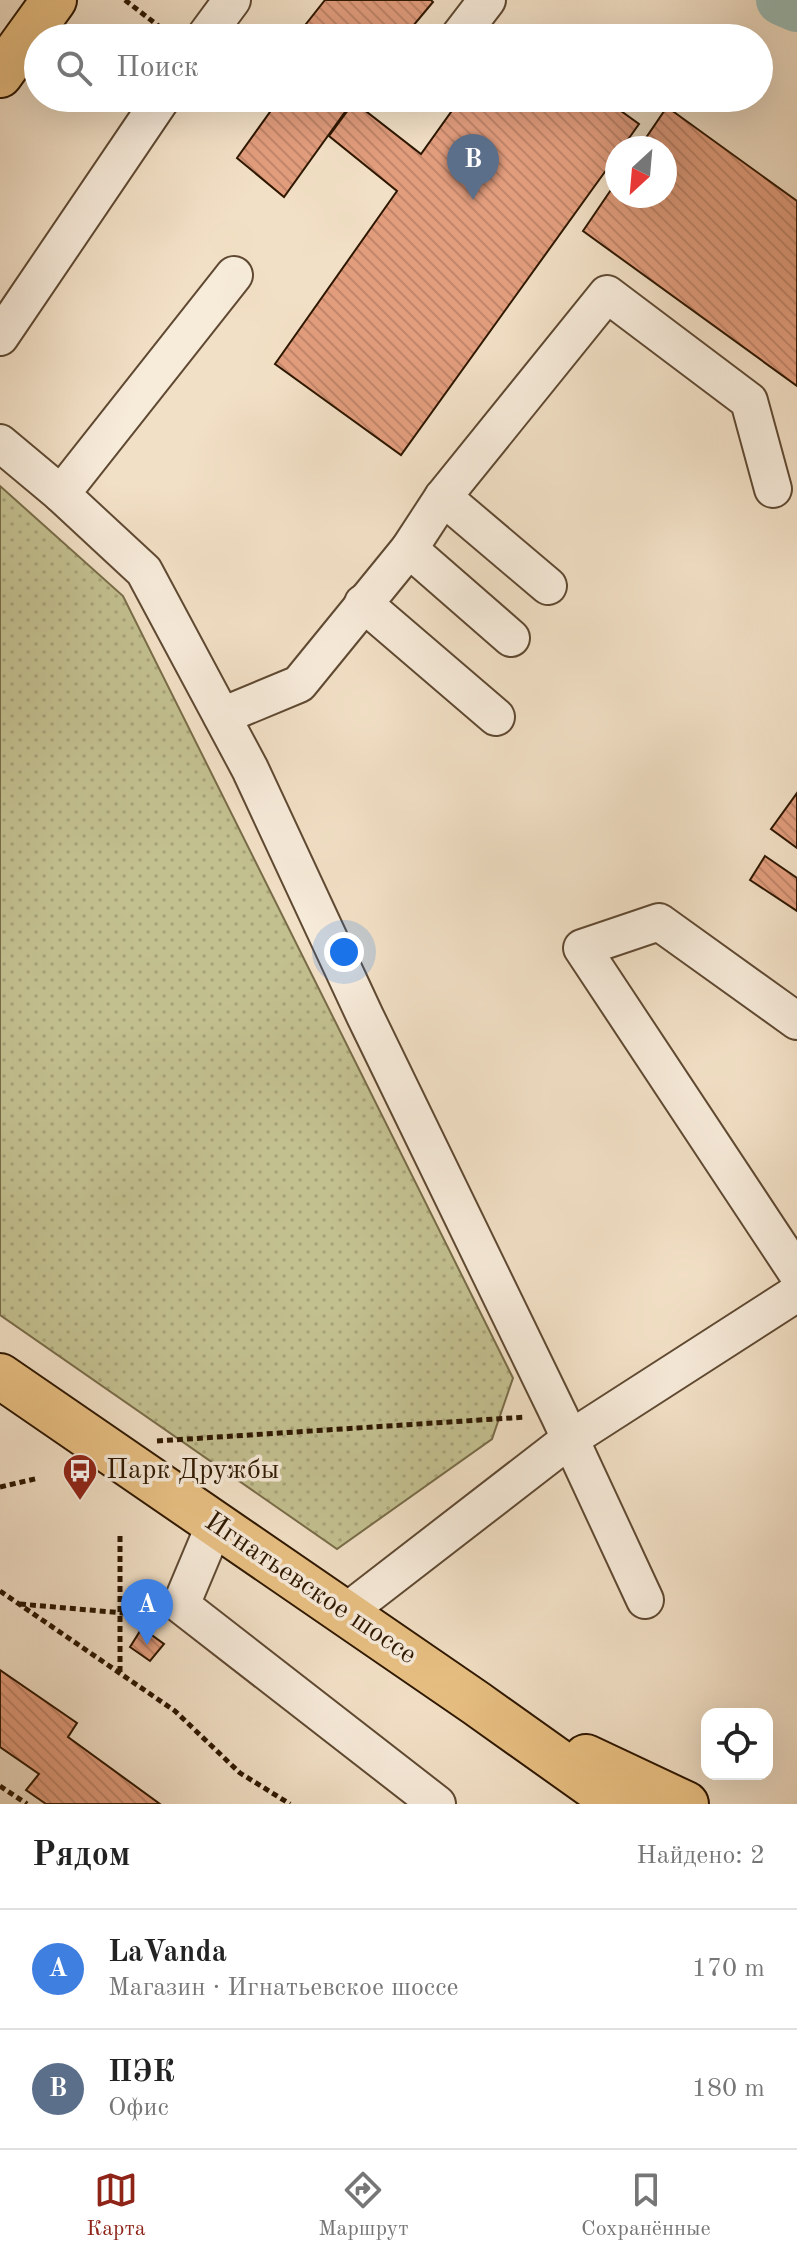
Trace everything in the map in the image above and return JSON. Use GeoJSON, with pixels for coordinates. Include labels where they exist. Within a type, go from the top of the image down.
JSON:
{"type":"FeatureCollection","features":[{"type":"Feature","properties":{"kind":"main road"},"geometry":{"type":"LineString","coordinates":[[33,24],[47,3]]}},
{"type":"Feature","properties":{"kind":"main road"},"geometry":{"type":"LineString","coordinates":[[0,75],[24,38]]}},
{"type":"Feature","properties":{"kind":"main road","name":"Игнатьевское шоссе"},"geometry":{"type":"LineString","coordinates":[[0,1376],[618,1804]]}},
{"type":"Feature","properties":{"kind":"main road"},"geometry":{"type":"LineString","coordinates":[[476,1703],[686,1804]]}},
{"type":"Feature","properties":{"kind":"lane"},"geometry":{"type":"LineString","coordinates":[[214,24],[232,0]]}},
{"type":"Feature","properties":{"kind":"lane"},"geometry":{"type":"LineString","coordinates":[[469,24],[487,0]]}},
{"type":"Feature","properties":{"kind":"lane"},"geometry":{"type":"LineString","coordinates":[[0,337],[153,112]]}},
{"type":"Feature","properties":{"kind":"lane"},"geometry":{"type":"LineString","coordinates":[[61,494],[234,275]]}},
{"type":"Feature","properties":{"kind":"lane"},"geometry":{"type":"LineString","coordinates":[[222,716],[299,684],[409,549],[443,497],[607,294],[749,401],[773,489]]}},
{"type":"Feature","properties":{"kind":"lane"},"geometry":{"type":"LineString","coordinates":[[0,443],[61,494],[144,571],[250,769],[645,1600]]}},
{"type":"Feature","properties":{"kind":"lane"},"geometry":{"type":"LineString","coordinates":[[443,497],[548,586]]}},
{"type":"Feature","properties":{"kind":"lane"},"geometry":{"type":"LineString","coordinates":[[409,549],[511,638]]}},
{"type":"Feature","properties":{"kind":"lane"},"geometry":{"type":"LineString","coordinates":[[363,603],[496,717]]}},
{"type":"Feature","properties":{"kind":"lane"},"geometry":{"type":"LineString","coordinates":[[797,1021],[659,922],[582,948],[797,1273]]}},
{"type":"Feature","properties":{"kind":"lane"},"geometry":{"type":"LineString","coordinates":[[345,1613],[564,1427],[797,1293]]}},
{"type":"Feature","properties":{"kind":"lane"},"geometry":{"type":"LineString","coordinates":[[215,1524],[181,1605],[437,1804]]}},
{"type":"Feature","properties":{"kind":"path"},"geometry":{"type":"LineString","coordinates":[[125,0],[156,24]]}},
{"type":"Feature","properties":{"kind":"path"},"geometry":{"type":"LineString","coordinates":[[154,1442],[564,1427]]}},
{"type":"Feature","properties":{"kind":"path"},"geometry":{"type":"LineString","coordinates":[[0,1487],[39,1478]]}},
{"type":"Feature","properties":{"kind":"path"},"geometry":{"type":"LineString","coordinates":[[120,1536],[120,1673]]}},
{"type":"Feature","properties":{"kind":"path"},"geometry":{"type":"LineString","coordinates":[[0,1591],[175,1711],[240,1773],[290,1804]]}},
{"type":"Feature","properties":{"kind":"path"},"geometry":{"type":"LineString","coordinates":[[19,1604],[135,1614]]}},
{"type":"Feature","properties":{"kind":"path"},"geometry":{"type":"LineString","coordinates":[[0,1786],[27,1804]]}},
{"type":"Feature","properties":{"kind":"shaded area"},"geometry":{"type":"Polygon","coordinates":[[[0,486],[123,596],[513,1378],[492,1439],[337,1549],[0,1315],[0,486]]]}},
{"type":"Feature","properties":{"kind":"building"},"geometry":{"type":"Polygon","coordinates":[[[325,0],[433,2],[415,24],[306,24],[325,0]]]}},
{"type":"Feature","properties":{"kind":"building"},"geometry":{"type":"Polygon","coordinates":[[[270,112],[345,112],[284,197],[237,158],[270,112]]]}},
{"type":"Feature","properties":{"kind":"building"},"geometry":{"type":"Polygon","coordinates":[[[347,112],[367,112],[421,154],[451,112],[622,112],[639,124],[630,136],[605,136],[605,172],[401,455],[275,364],[397,191],[329,136],[347,112]]]}},
{"type":"Feature","properties":{"kind":"building"},"geometry":{"type":"Polygon","coordinates":[[[664,112],[674,112],[797,201],[797,386],[583,231],[605,199],[605,208],[677,208],[677,136],[647,136],[664,112]]]}},
{"type":"Feature","properties":{"kind":"building"},"geometry":{"type":"Polygon","coordinates":[[[797,793],[797,848],[771,829],[797,793]]]}},
{"type":"Feature","properties":{"kind":"building"},"geometry":{"type":"Polygon","coordinates":[[[765,856],[797,878],[797,911],[750,880],[765,856]]]}},
{"type":"Feature","properties":{"kind":"building"},"geometry":{"type":"Polygon","coordinates":[[[142,1628],[164,1644],[150,1661],[130,1647],[142,1628]]]}},
{"type":"Feature","properties":{"kind":"building"},"geometry":{"type":"Polygon","coordinates":[[[0,1670],[77,1723],[68,1737],[160,1804],[46,1804],[26,1790],[39,1774],[0,1747],[0,1670]]]}},
{"type":"Feature","properties":{"kind":"waterway"},"geometry":{"type":"LineString","coordinates":[[781,0],[797,7]]}},
{"type":"Feature","properties":{"kind":"place","name":"ПЭК"},"geometry":{"type":"Point","coordinates":[473,200]}},
{"type":"Feature","properties":{"kind":"place","name":"Парк Дружбы"},"geometry":{"type":"Point","coordinates":[80,1502]}},
{"type":"Feature","properties":{"kind":"place","name":"LaVanda"},"geometry":{"type":"Point","coordinates":[147,1645]}}]}
